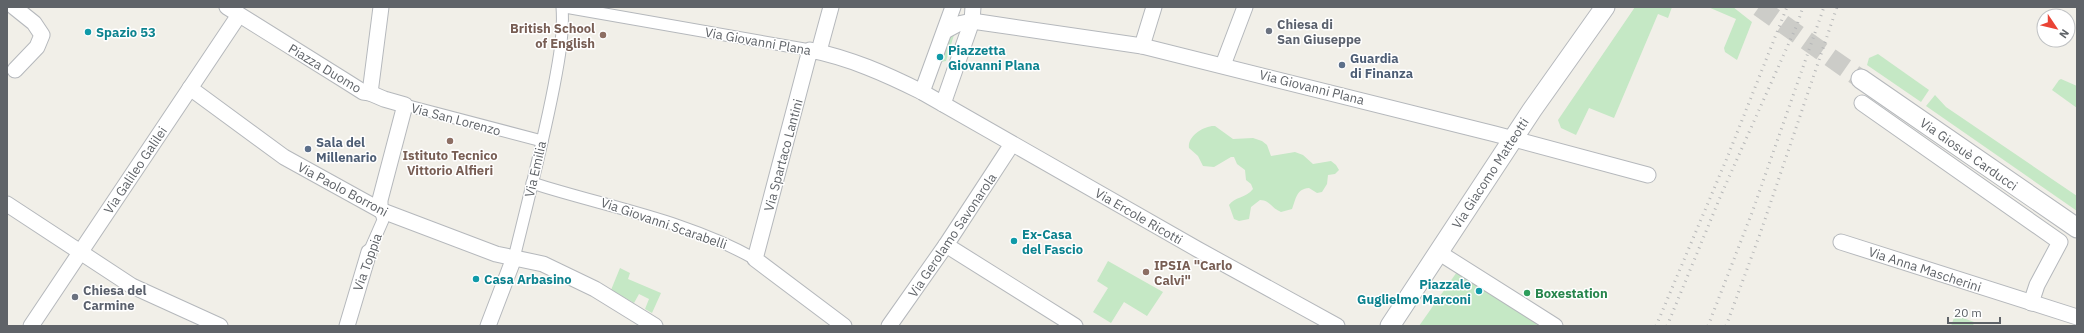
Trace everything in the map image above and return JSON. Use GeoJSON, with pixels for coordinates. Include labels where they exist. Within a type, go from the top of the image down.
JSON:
{"type":"FeatureCollection","features":[{"type":"Feature","properties":{"kind":"street"},"geometry":{"type":"LineString","coordinates":[[14,7],[34,23],[42,35],[38,47],[15,70]]}},
{"type":"Feature","properties":{"kind":"street","name":"Piazza Duomo"},"geometry":{"type":"LineString","coordinates":[[233,11],[357,88],[370,93],[381,7]]}},
{"type":"Feature","properties":{"kind":"street","name":"Via Emilia"},"geometry":{"type":"LineString","coordinates":[[488,326],[514,258],[542,141],[559,59],[563,21],[562,7]]}},
{"type":"Feature","properties":{"kind":"street","name":"Via Giovanni Plana"},"geometry":{"type":"LineString","coordinates":[[565,7],[815,50],[883,73],[943,104]]}},
{"type":"Feature","properties":{"kind":"street","name":"Via Spartaco Lantini"},"geometry":{"type":"LineString","coordinates":[[755,259],[815,50],[832,7]]}},
{"type":"Feature","properties":{"kind":"street"},"geometry":{"type":"LineString","coordinates":[[922,92],[953,7]]}},
{"type":"Feature","properties":{"kind":"street"},"geometry":{"type":"LineString","coordinates":[[1142,46],[1154,7]]}},
{"type":"Feature","properties":{"kind":"street"},"geometry":{"type":"LineString","coordinates":[[1223,64],[1245,7]]}},
{"type":"Feature","properties":{"kind":"street","name":"Via Giacomo Matteotti"},"geometry":{"type":"LineString","coordinates":[[1390,326],[1513,139],[1597,15],[1605,7]]}},
{"type":"Feature","properties":{"kind":"street","name":"Via Galileo Galilei"},"geometry":{"type":"LineString","coordinates":[[31,326],[190,88],[233,11]]}},
{"type":"Feature","properties":{"kind":"street"},"geometry":{"type":"LineString","coordinates":[[945,31],[972,14]]}},
{"type":"Feature","properties":{"kind":"street"},"geometry":{"type":"LineString","coordinates":[[943,104],[972,14]]}},
{"type":"Feature","properties":{"kind":"street","name":"Via Giovanni Plana"},"geometry":{"type":"LineString","coordinates":[[972,14],[1142,46],[1223,64],[1648,175]]}},
{"type":"Feature","properties":{"kind":"street","name":"Via Giosuè Carducci"},"geometry":{"type":"LineString","coordinates":[[1861,79],[2077,228]]}},
{"type":"Feature","properties":{"kind":"street","name":"Via Paolo Borroni"},"geometry":{"type":"LineString","coordinates":[[190,88],[284,157],[380,210],[474,246],[514,258],[543,264],[575,279],[655,326]]}},
{"type":"Feature","properties":{"kind":"street","name":"Via San Lorenzo"},"geometry":{"type":"LineString","coordinates":[[370,93],[404,105],[542,141]]}},
{"type":"Feature","properties":{"kind":"street","name":"Via Giosuè Carducci"},"geometry":{"type":"LineString","coordinates":[[1862,103],[2060,242],[2037,285],[2031,303]]}},
{"type":"Feature","properties":{"kind":"street","name":"Via Ercole Ricotti"},"geometry":{"type":"LineString","coordinates":[[943,104],[1336,326]]}},
{"type":"Feature","properties":{"kind":"street","name":"Via Toppia"},"geometry":{"type":"LineString","coordinates":[[347,326],[369,252],[382,220],[380,200],[404,105]]}},
{"type":"Feature","properties":{"kind":"street","name":"Via Gerolamo Savonarola"},"geometry":{"type":"LineString","coordinates":[[889,326],[946,245],[1012,144]]}},
{"type":"Feature","properties":{"kind":"street","name":"Via Giovanni Scarabelli"},"geometry":{"type":"LineString","coordinates":[[532,183],[622,207],[703,234],[732,246],[755,259],[844,326]]}},
{"type":"Feature","properties":{"kind":"street"},"geometry":{"type":"LineString","coordinates":[[7,204],[132,286],[220,326]]}},
{"type":"Feature","properties":{"kind":"street","name":"Via Anna Mascherini"},"geometry":{"type":"LineString","coordinates":[[1841,242],[2077,317]]}},
{"type":"Feature","properties":{"kind":"street"},"geometry":{"type":"LineString","coordinates":[[946,245],[1075,326]]}},
{"type":"Feature","properties":{"kind":"street"},"geometry":{"type":"LineString","coordinates":[[1438,252],[1554,326]]}},
{"type":"Feature","properties":{"kind":"green space"},"geometry":{"type":"Polygon","coordinates":[[[1635,7],[1672,7],[1668,18],[1658,14],[1614,118],[1589,108],[1576,135],[1561,128],[1558,120],[1635,7]]]}},
{"type":"Feature","properties":{"kind":"green space"},"geometry":{"type":"Polygon","coordinates":[[[1708,7],[1733,7],[1752,22],[1737,60],[1725,52],[1724,48],[1736,19],[1708,7]]]}},
{"type":"Feature","properties":{"kind":"green space"},"geometry":{"type":"Polygon","coordinates":[[[954,35],[946,61],[941,62],[948,36],[954,35]]]}},
{"type":"Feature","properties":{"kind":"green space"},"geometry":{"type":"Polygon","coordinates":[[[1878,54],[1929,90],[1921,102],[1867,65],[1869,58],[1878,54]]]}},
{"type":"Feature","properties":{"kind":"green space"},"geometry":{"type":"Polygon","coordinates":[[[2061,79],[2077,86],[2077,108],[2052,90],[2061,79]]]}},
{"type":"Feature","properties":{"kind":"green space"},"geometry":{"type":"Polygon","coordinates":[[[1935,95],[1946,107],[2077,196],[2077,211],[1926,106],[1935,95]]]}},
{"type":"Feature","properties":{"kind":"green space"},"geometry":{"type":"Polygon","coordinates":[[[1215,126],[1233,139],[1253,138],[1262,141],[1267,145],[1271,156],[1295,152],[1303,155],[1313,164],[1331,161],[1339,170],[1335,174],[1328,175],[1327,184],[1322,192],[1317,193],[1309,188],[1301,190],[1297,195],[1292,209],[1281,212],[1266,201],[1260,200],[1251,207],[1249,219],[1239,221],[1234,219],[1229,205],[1234,200],[1247,194],[1253,189],[1251,184],[1246,180],[1245,170],[1237,164],[1234,157],[1231,157],[1214,167],[1203,166],[1198,156],[1189,148],[1191,139],[1198,132],[1206,127],[1215,126]]]}},
{"type":"Feature","properties":{"kind":"green space"},"geometry":{"type":"Polygon","coordinates":[[[1108,261],[1163,292],[1147,316],[1124,302],[1111,323],[1093,312],[1108,288],[1097,281],[1108,261]]]}},
{"type":"Feature","properties":{"kind":"green space"},"geometry":{"type":"Polygon","coordinates":[[[620,268],[630,273],[628,279],[661,293],[652,313],[645,309],[649,299],[639,294],[634,303],[611,290],[620,268]]]}},
{"type":"Feature","properties":{"kind":"green space","name":"Piazzale Guglielmo Marconi"},"geometry":{"type":"Polygon","coordinates":[[[1459,269],[1535,318],[1537,326],[1419,326],[1459,269]]]}},
{"type":"Feature","properties":{"kind":"green space"},"geometry":{"type":"Polygon","coordinates":[[[1955,315],[1974,322],[1973,326],[1951,326],[1955,315]]]}},
{"type":"Feature","properties":{"kind":"tunnel"},"geometry":{"type":"LineString","coordinates":[[1759,7],[1861,79]]}},
{"type":"Feature","properties":{"kind":"railway"},"geometry":{"type":"LineString","coordinates":[[1656,326],[1727,158],[1787,7]]}},
{"type":"Feature","properties":{"kind":"railway"},"geometry":{"type":"LineString","coordinates":[[1667,326],[1721,195],[1797,25],[1803,7]]}},
{"type":"Feature","properties":{"kind":"railway"},"geometry":{"type":"LineString","coordinates":[[1708,326],[1753,210],[1824,7]]}},
{"type":"Feature","properties":{"kind":"railway"},"geometry":{"type":"LineString","coordinates":[[1726,326],[1760,234],[1837,7]]}},
{"type":"Feature","properties":{"kind":"place","name":"Chiesa di San Giuseppe"},"geometry":{"type":"Point","coordinates":[1269,31]}},
{"type":"Feature","properties":{"kind":"place","name":"Spazio 53"},"geometry":{"type":"Point","coordinates":[88,32]}},
{"type":"Feature","properties":{"kind":"place","name":"British School of English"},"geometry":{"type":"Point","coordinates":[603,35]}},
{"type":"Feature","properties":{"kind":"place","name":"Piazzetta Giovanni Plana"},"geometry":{"type":"Point","coordinates":[940,57]}},
{"type":"Feature","properties":{"kind":"place","name":"Guardia di Finanza"},"geometry":{"type":"Point","coordinates":[1342,65]}},
{"type":"Feature","properties":{"kind":"place","name":"Istituto Tecnico Vittorio Alfieri"},"geometry":{"type":"Point","coordinates":[450,141]}},
{"type":"Feature","properties":{"kind":"place","name":"Sala del Millenario"},"geometry":{"type":"Point","coordinates":[308,149]}},
{"type":"Feature","properties":{"kind":"place","name":"Ex-Casa del Fascio"},"geometry":{"type":"Point","coordinates":[1014,241]}},
{"type":"Feature","properties":{"kind":"place","name":"IPSIA \"Carlo Calvi\""},"geometry":{"type":"Point","coordinates":[1146,272]}},
{"type":"Feature","properties":{"kind":"place","name":"Casa Arbasino"},"geometry":{"type":"Point","coordinates":[476,279]}},
{"type":"Feature","properties":{"kind":"place","name":"Piazzale Guglielmo Marconi"},"geometry":{"type":"Point","coordinates":[1479,291]}},
{"type":"Feature","properties":{"kind":"place","name":"Boxestation"},"geometry":{"type":"Point","coordinates":[1527,293]}},
{"type":"Feature","properties":{"kind":"place","name":"Chiesa del Carmine"},"geometry":{"type":"Point","coordinates":[75,297]}}]}
